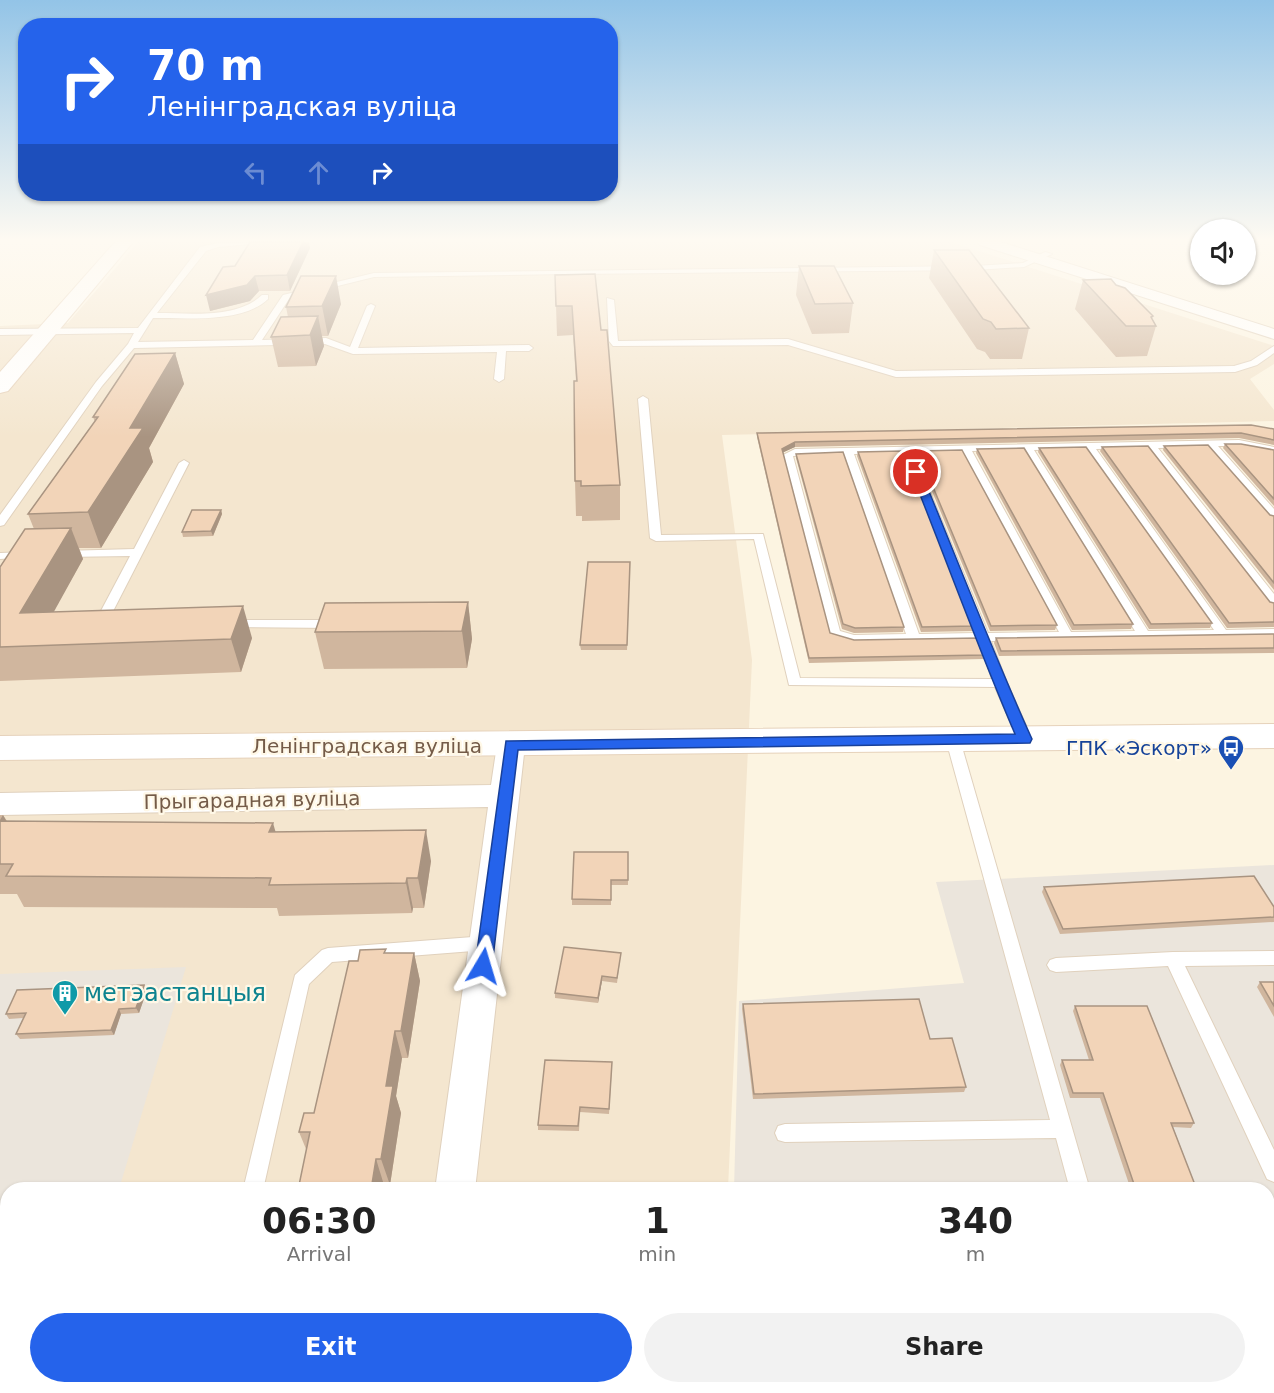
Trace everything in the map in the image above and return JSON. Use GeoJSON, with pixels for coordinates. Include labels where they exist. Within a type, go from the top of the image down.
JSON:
{"type":"FeatureCollection","features":[{"type":"Feature","properties":{"kind":"main road"},"geometry":{"type":"LineString","coordinates":[[0,386],[69,307]]}},
{"type":"Feature","properties":{"kind":"main road","name":"Ленінградская вуліца"},"geometry":{"type":"LineString","coordinates":[[0,748],[511,745],[1274,736]]}},
{"type":"Feature","properties":{"kind":"street"},"geometry":{"type":"LineString","coordinates":[[1194,307],[1274,334]]}},
{"type":"Feature","properties":{"kind":"street"},"geometry":{"type":"LineString","coordinates":[[1214,307],[1274,325]]}},
{"type":"Feature","properties":{"kind":"street"},"geometry":{"type":"LineString","coordinates":[[456,1182],[511,745]]}},
{"type":"Feature","properties":{"kind":"street","name":"Прыгарадная вуліца"},"geometry":{"type":"LineString","coordinates":[[0,804],[505,796]]}},
{"type":"Feature","properties":{"kind":"lane"},"geometry":{"type":"LineString","coordinates":[[0,523],[99,384],[132,345],[140,330],[159,307]]}},
{"type":"Feature","properties":{"kind":"lane"},"geometry":{"type":"LineString","coordinates":[[152,316],[236,312],[251,307]]}},
{"type":"Feature","properties":{"kind":"lane"},"geometry":{"type":"LineString","coordinates":[[256,342],[279,307]]}},
{"type":"Feature","properties":{"kind":"lane"},"geometry":{"type":"LineString","coordinates":[[353,351],[371,307]]}},
{"type":"Feature","properties":{"kind":"lane"},"geometry":{"type":"LineString","coordinates":[[611,307],[613,341],[616,344],[788,342],[896,374],[1235,369],[1254,363],[1274,350]]}},
{"type":"Feature","properties":{"kind":"lane"},"geometry":{"type":"LineString","coordinates":[[0,332],[140,330]]}},
{"type":"Feature","properties":{"kind":"lane"},"geometry":{"type":"LineString","coordinates":[[132,345],[326,341],[353,351],[529,348]]}},
{"type":"Feature","properties":{"kind":"lane"},"geometry":{"type":"LineString","coordinates":[[499,379],[502,349]]}},
{"type":"Feature","properties":{"kind":"lane"},"geometry":{"type":"LineString","coordinates":[[643,399],[656,538],[759,536],[794,682],[1000,683]]}},
{"type":"Feature","properties":{"kind":"lane"},"geometry":{"type":"LineString","coordinates":[[1274,450],[1239,443],[795,452],[788,455],[834,633],[853,639],[1274,633]]}},
{"type":"Feature","properties":{"kind":"lane"},"geometry":{"type":"LineString","coordinates":[[1210,444],[1274,516]]}},
{"type":"Feature","properties":{"kind":"lane"},"geometry":{"type":"LineString","coordinates":[[1151,446],[1274,602]]}},
{"type":"Feature","properties":{"kind":"lane"},"geometry":{"type":"LineString","coordinates":[[1090,447],[1223,634]]}},
{"type":"Feature","properties":{"kind":"lane"},"geometry":{"type":"LineString","coordinates":[[1028,448],[1144,635]]}},
{"type":"Feature","properties":{"kind":"lane"},"geometry":{"type":"LineString","coordinates":[[966,450],[1067,636]]}},
{"type":"Feature","properties":{"kind":"lane"},"geometry":{"type":"LineString","coordinates":[[908,451],[1000,683],[1025,739]]}},
{"type":"Feature","properties":{"kind":"lane"},"geometry":{"type":"LineString","coordinates":[[848,452],[914,639]]}},
{"type":"Feature","properties":{"kind":"lane"},"geometry":{"type":"LineString","coordinates":[[112,624],[100,624],[184,463]]}},
{"type":"Feature","properties":{"kind":"lane"},"geometry":{"type":"LineString","coordinates":[[2,558],[139,552]]}},
{"type":"Feature","properties":{"kind":"lane"},"geometry":{"type":"LineString","coordinates":[[218,624],[347,624]]}},
{"type":"Feature","properties":{"kind":"lane"},"geometry":{"type":"LineString","coordinates":[[953,740],[1078,1182]]}},
{"type":"Feature","properties":{"kind":"lane"},"geometry":{"type":"LineString","coordinates":[[255,1182],[301,980],[328,955],[486,943]]}},
{"type":"Feature","properties":{"kind":"lane"},"geometry":{"type":"LineString","coordinates":[[1056,965],[1173,959],[1274,958]]}},
{"type":"Feature","properties":{"kind":"lane"},"geometry":{"type":"LineString","coordinates":[[1173,959],[1274,1172]]}},
{"type":"Feature","properties":{"kind":"lane"},"geometry":{"type":"LineString","coordinates":[[785,1133],[1063,1129]]}},
{"type":"Feature","properties":{"kind":"shaded area"},"geometry":{"type":"Polygon","coordinates":[[[82,307],[1153,307],[1274,346],[1274,364],[1250,379],[1274,410],[1274,421],[722,435],[752,660],[728,1182],[0,1182],[0,326],[68,323],[82,307]]]}},
{"type":"Feature","properties":{"kind":"shaded area"},"geometry":{"type":"Polygon","coordinates":[[[1274,865],[1274,1182],[734,1182],[739,1001],[964,983],[936,882],[1274,865]]]}},
{"type":"Feature","properties":{"kind":"shaded area","name":"метэастанцыя"},"geometry":{"type":"Polygon","coordinates":[[[186,967],[121,1182],[0,1182],[0,974],[186,967]]]}},
{"type":"Feature","properties":{"kind":"building"},"geometry":{"type":"Polygon","coordinates":[[[572,307],[599,307],[601,330],[607,330],[620,485],[581,486],[581,481],[575,481],[574,381],[577,381],[572,307]]]}},
{"type":"Feature","properties":{"kind":"building"},"geometry":{"type":"Polygon","coordinates":[[[974,307],[1013,307],[1029,328],[996,329],[991,322],[983,319],[974,307]]]}},
{"type":"Feature","properties":{"kind":"building"},"geometry":{"type":"Polygon","coordinates":[[[1108,307],[1144,307],[1153,316],[1151,317],[1156,326],[1126,326],[1108,307]]]}},
{"type":"Feature","properties":{"kind":"building"},"geometry":{"type":"Polygon","coordinates":[[[318,316],[310,335],[271,337],[281,317],[318,316]]]}},
{"type":"Feature","properties":{"kind":"building"},"geometry":{"type":"Polygon","coordinates":[[[175,353],[130,428],[143,428],[88,512],[28,514],[98,417],[93,417],[135,354],[175,353]]]}},
{"type":"Feature","properties":{"kind":"building"},"geometry":{"type":"Polygon","coordinates":[[[1251,425],[1274,429],[1274,440],[1241,433],[795,442],[782,449],[830,633],[854,640],[979,638],[984,655],[809,658],[757,433],[1251,425]]]}},
{"type":"Feature","properties":{"kind":"building"},"geometry":{"type":"Polygon","coordinates":[[[1225,444],[1241,444],[1274,450],[1274,499],[1225,444]]]}},
{"type":"Feature","properties":{"kind":"building"},"geometry":{"type":"Polygon","coordinates":[[[1208,445],[1270,515],[1274,516],[1274,583],[1164,446],[1208,445]]]}},
{"type":"Feature","properties":{"kind":"building"},"geometry":{"type":"Polygon","coordinates":[[[1148,446],[1270,602],[1274,603],[1274,622],[1229,623],[1102,447],[1148,446]]]}},
{"type":"Feature","properties":{"kind":"building"},"geometry":{"type":"Polygon","coordinates":[[[1086,447],[1212,623],[1151,624],[1039,448],[1086,447]]]}},
{"type":"Feature","properties":{"kind":"building"},"geometry":{"type":"Polygon","coordinates":[[[1024,448],[1133,624],[1074,625],[977,449],[1024,448]]]}},
{"type":"Feature","properties":{"kind":"building"},"geometry":{"type":"Polygon","coordinates":[[[962,450],[1057,625],[991,626],[918,451],[962,450]]]}},
{"type":"Feature","properties":{"kind":"building"},"geometry":{"type":"Polygon","coordinates":[[[903,451],[974,626],[922,627],[858,452],[903,451]]]}},
{"type":"Feature","properties":{"kind":"building"},"geometry":{"type":"Polygon","coordinates":[[[843,452],[904,627],[855,628],[843,624],[796,454],[843,452]]]}},
{"type":"Feature","properties":{"kind":"building"},"geometry":{"type":"Polygon","coordinates":[[[192,510],[221,510],[211,531],[182,532],[192,510]]]}},
{"type":"Feature","properties":{"kind":"building"},"geometry":{"type":"Polygon","coordinates":[[[71,528],[20,613],[243,606],[231,639],[0,647],[0,567],[25,529],[71,528]]]}},
{"type":"Feature","properties":{"kind":"building"},"geometry":{"type":"Polygon","coordinates":[[[588,562],[630,562],[627,645],[580,645],[588,562]]]}},
{"type":"Feature","properties":{"kind":"building"},"geometry":{"type":"Polygon","coordinates":[[[468,602],[462,631],[315,632],[325,603],[468,602]]]}},
{"type":"Feature","properties":{"kind":"building"},"geometry":{"type":"Polygon","coordinates":[[[1274,634],[1274,648],[1001,651],[996,638],[1274,634]]]}},
{"type":"Feature","properties":{"kind":"building"},"geometry":{"type":"Polygon","coordinates":[[[0,821],[273,823],[269,832],[426,830],[418,878],[407,878],[406,883],[269,885],[271,878],[6,876],[13,864],[0,864],[0,821]]]}},
{"type":"Feature","properties":{"kind":"building"},"geometry":{"type":"Polygon","coordinates":[[[574,852],[628,852],[628,880],[611,880],[611,900],[572,899],[574,852]]]}},
{"type":"Feature","properties":{"kind":"building"},"geometry":{"type":"Polygon","coordinates":[[[1254,876],[1274,907],[1274,917],[1063,929],[1044,887],[1254,876]]]}},
{"type":"Feature","properties":{"kind":"building"},"geometry":{"type":"Polygon","coordinates":[[[564,947],[621,953],[617,978],[602,976],[598,998],[555,993],[564,947]]]}},
{"type":"Feature","properties":{"kind":"building"},"geometry":{"type":"Polygon","coordinates":[[[386,949],[384,953],[414,953],[401,1031],[395,1031],[386,1086],[393,1086],[381,1159],[376,1159],[372,1182],[300,1182],[310,1132],[299,1132],[304,1113],[314,1113],[349,961],[358,961],[360,950],[386,949]]]}},
{"type":"Feature","properties":{"kind":"building"},"geometry":{"type":"Polygon","coordinates":[[[1260,982],[1274,982],[1274,1006],[1260,982]]]}},
{"type":"Feature","properties":{"kind":"building","name":"метэастанцыя"},"geometry":{"type":"Polygon","coordinates":[[[144,985],[136,1008],[119,1009],[111,1030],[16,1034],[26,1013],[6,1014],[17,990],[144,985]]]}},
{"type":"Feature","properties":{"kind":"building"},"geometry":{"type":"Polygon","coordinates":[[[919,999],[930,1039],[952,1038],[966,1087],[754,1094],[743,1004],[919,999]]]}},
{"type":"Feature","properties":{"kind":"building"},"geometry":{"type":"Polygon","coordinates":[[[1075,1006],[1147,1006],[1194,1123],[1171,1123],[1194,1182],[1133,1182],[1103,1093],[1073,1093],[1062,1060],[1093,1060],[1075,1006]]]}},
{"type":"Feature","properties":{"kind":"building"},"geometry":{"type":"Polygon","coordinates":[[[545,1060],[612,1062],[609,1109],[580,1107],[578,1126],[538,1125],[545,1060]]]}},
{"type":"Feature","properties":{"kind":"place","name":"ГПК «Эскорт»"},"geometry":{"type":"Point","coordinates":[1231,771]}},
{"type":"Feature","properties":{"kind":"place","name":"метэастанцыя"},"geometry":{"type":"Point","coordinates":[65,1016]}},
{"type":"Feature","properties":{"kind":"route"},"geometry":{"type":"LineString","coordinates":[[483,966],[511,745],[1025,739],[1000,683],[916,472]]}}]}
